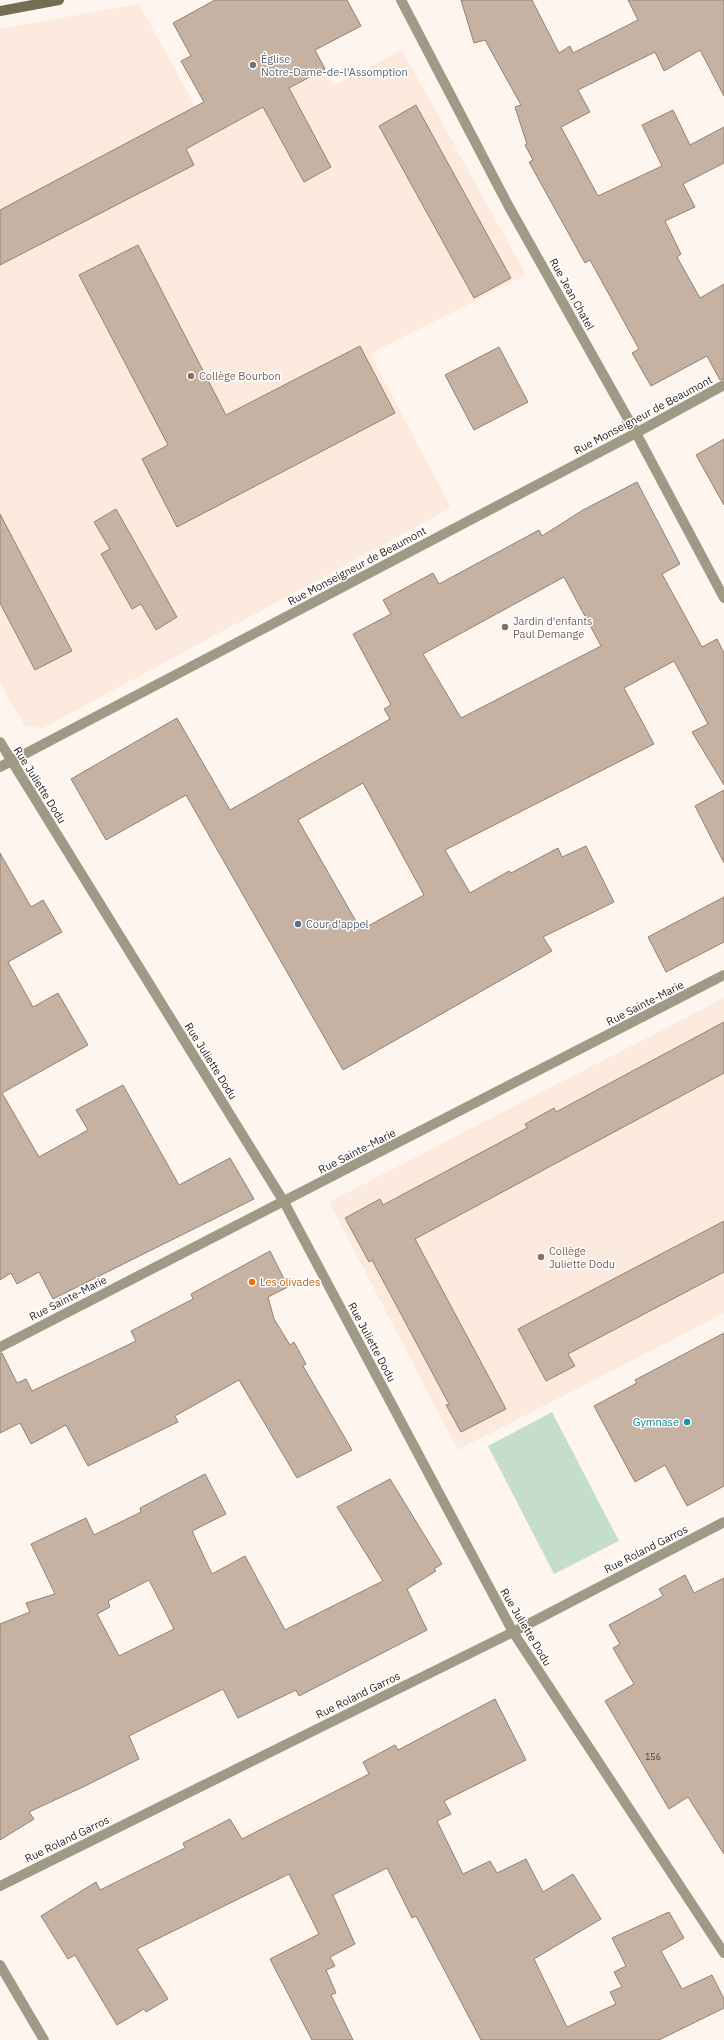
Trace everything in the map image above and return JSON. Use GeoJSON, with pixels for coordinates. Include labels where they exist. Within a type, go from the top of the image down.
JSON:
{"type":"FeatureCollection","features":[{"type":"Feature","properties":{"kind":"main road"},"geometry":{"type":"LineString","coordinates":[[0,11],[59,0]]}},
{"type":"Feature","properties":{"kind":"street","name":"Rue Jean Chatel"},"geometry":{"type":"LineString","coordinates":[[401,0],[508,205],[636,433],[724,598]]}},
{"type":"Feature","properties":{"kind":"street","name":"Rue Monseigneur de Beaumont"},"geometry":{"type":"LineString","coordinates":[[0,767],[636,433],[724,385]]}},
{"type":"Feature","properties":{"kind":"street","name":"Rue Juliette Dodu"},"geometry":{"type":"LineString","coordinates":[[0,742],[284,1202],[513,1632],[724,1953]]}},
{"type":"Feature","properties":{"kind":"street","name":"Rue Sainte-Marie"},"geometry":{"type":"LineString","coordinates":[[0,1347],[724,976]]}},
{"type":"Feature","properties":{"kind":"street","name":"Rue Roland Garros"},"geometry":{"type":"LineString","coordinates":[[0,1886],[513,1632],[724,1522]]}},
{"type":"Feature","properties":{"kind":"street"},"geometry":{"type":"LineString","coordinates":[[0,1965],[44,2040]]}},
{"type":"Feature","properties":{"kind":"shaded area","name":"Collège Bourbon"},"geometry":{"type":"Polygon","coordinates":[[[139,4],[199,113],[219,131],[279,99],[277,94],[325,69],[333,86],[402,50],[526,275],[370,354],[451,508],[43,728],[25,726],[0,683],[0,29],[139,4]]]}},
{"type":"Feature","properties":{"kind":"shaded area","name":"Collège Juliette Dodu"},"geometry":{"type":"Polygon","coordinates":[[[724,998],[724,1313],[458,1450],[329,1202],[724,998]]]}},
{"type":"Feature","properties":{"kind":"green space"},"geometry":{"type":"Polygon","coordinates":[[[552,1412],[619,1541],[554,1574],[488,1446],[552,1412]]]}},
{"type":"Feature","properties":{"kind":"building"},"geometry":{"type":"Polygon","coordinates":[[[215,0],[347,0],[361,26],[315,50],[325,69],[289,88],[331,167],[304,182],[263,107],[186,149],[194,165],[0,265],[0,210],[204,102],[181,61],[191,56],[173,23],[215,0]]]}},
{"type":"Feature","properties":{"kind":"building"},"geometry":{"type":"Polygon","coordinates":[[[461,0],[532,0],[559,53],[570,46],[573,53],[638,20],[628,0],[724,0],[724,96],[700,50],[664,71],[655,52],[578,90],[590,112],[561,127],[598,196],[662,166],[642,125],[673,110],[690,145],[724,127],[724,163],[683,184],[695,207],[665,221],[681,254],[677,257],[700,298],[724,284],[724,379],[720,380],[707,356],[651,386],[632,353],[639,349],[590,260],[585,263],[529,162],[533,160],[525,145],[527,144],[515,107],[521,105],[485,40],[474,43],[461,0]]]}},
{"type":"Feature","properties":{"kind":"building"},"geometry":{"type":"Polygon","coordinates":[[[416,105],[511,278],[474,298],[379,126],[416,105]]]}},
{"type":"Feature","properties":{"kind":"building"},"geometry":{"type":"Polygon","coordinates":[[[138,245],[226,415],[360,346],[395,413],[177,527],[142,459],[168,445],[79,275],[138,245]]]}},
{"type":"Feature","properties":{"kind":"building"},"geometry":{"type":"Polygon","coordinates":[[[499,347],[528,402],[474,430],[445,375],[499,347]]]}},
{"type":"Feature","properties":{"kind":"building"},"geometry":{"type":"Polygon","coordinates":[[[724,439],[724,505],[696,455],[724,439]]]}},
{"type":"Feature","properties":{"kind":"building"},"geometry":{"type":"Polygon","coordinates":[[[637,482],[680,564],[662,574],[702,647],[717,639],[724,653],[724,785],[692,732],[708,724],[674,661],[624,688],[654,744],[445,850],[470,893],[509,871],[511,873],[558,848],[562,857],[586,846],[614,902],[543,937],[552,951],[343,1070],[186,795],[106,840],[71,779],[177,718],[230,810],[390,719],[384,709],[391,705],[353,634],[391,614],[383,600],[433,573],[439,584],[539,530],[542,536],[583,510],[637,482]],[[564,577],[423,654],[461,718],[601,646],[564,577]],[[363,783],[298,820],[361,930],[424,895],[363,783]]]}},
{"type":"Feature","properties":{"kind":"building"},"geometry":{"type":"Polygon","coordinates":[[[116,509],[177,617],[156,630],[141,604],[132,609],[101,554],[110,549],[94,522],[116,509]]]}},
{"type":"Feature","properties":{"kind":"building"},"geometry":{"type":"Polygon","coordinates":[[[0,514],[72,651],[35,670],[0,603],[0,514]]]}},
{"type":"Feature","properties":{"kind":"building"},"geometry":{"type":"Polygon","coordinates":[[[724,790],[724,863],[695,806],[724,790]]]}},
{"type":"Feature","properties":{"kind":"building"},"geometry":{"type":"Polygon","coordinates":[[[0,853],[31,907],[43,900],[62,932],[8,962],[33,1007],[58,993],[88,1045],[2,1093],[39,1157],[88,1130],[76,1110],[123,1085],[179,1185],[230,1158],[254,1199],[53,1299],[39,1272],[17,1284],[11,1273],[0,1280],[0,853]]]}},
{"type":"Feature","properties":{"kind":"building"},"geometry":{"type":"Polygon","coordinates":[[[724,897],[724,942],[666,972],[648,937],[724,897]]]}},
{"type":"Feature","properties":{"kind":"building"},"geometry":{"type":"Polygon","coordinates":[[[724,1022],[724,1073],[415,1239],[506,1409],[461,1432],[446,1405],[449,1404],[372,1260],[369,1262],[345,1218],[380,1199],[383,1205],[527,1128],[525,1124],[554,1108],[556,1112],[724,1022]]]}},
{"type":"Feature","properties":{"kind":"building"},"geometry":{"type":"Polygon","coordinates":[[[724,1221],[724,1272],[568,1354],[575,1366],[546,1381],[518,1329],[724,1221]]]}},
{"type":"Feature","properties":{"kind":"building"},"geometry":{"type":"Polygon","coordinates":[[[270,1251],[288,1287],[268,1297],[274,1319],[290,1345],[294,1342],[306,1364],[303,1366],[352,1450],[297,1478],[239,1380],[175,1416],[178,1422],[88,1466],[66,1425],[31,1444],[20,1423],[0,1433],[0,1353],[2,1353],[17,1383],[26,1379],[32,1391],[136,1341],[131,1331],[193,1299],[191,1294],[270,1251]]]}},
{"type":"Feature","properties":{"kind":"building","name":"Gymnase"},"geometry":{"type":"Polygon","coordinates":[[[724,1333],[724,1486],[687,1506],[665,1465],[635,1482],[594,1406],[637,1383],[635,1380],[724,1333]]]}},
{"type":"Feature","properties":{"kind":"building"},"geometry":{"type":"Polygon","coordinates":[[[205,1474],[226,1514],[192,1531],[212,1574],[245,1556],[285,1630],[383,1581],[337,1507],[390,1479],[442,1564],[434,1569],[436,1571],[407,1589],[427,1630],[299,1696],[296,1690],[238,1718],[223,1689],[129,1736],[139,1759],[29,1812],[34,1819],[0,1840],[0,1624],[30,1612],[26,1603],[55,1594],[31,1544],[86,1518],[94,1535],[141,1512],[140,1508],[205,1474]],[[149,1580],[108,1601],[110,1607],[97,1614],[119,1656],[174,1629],[149,1580]]]}},
{"type":"Feature","properties":{"kind":"building"},"geometry":{"type":"Polygon","coordinates":[[[685,1575],[694,1593],[724,1578],[724,1854],[688,1797],[669,1809],[605,1701],[634,1684],[613,1648],[620,1644],[609,1625],[663,1596],[659,1589],[685,1575]]]}},
{"type":"Feature","properties":{"kind":"building"},"geometry":{"type":"Polygon","coordinates":[[[495,1699],[526,1760],[444,1801],[451,1814],[437,1821],[463,1874],[490,1861],[497,1873],[526,1859],[543,1892],[573,1874],[601,1919],[534,1959],[567,2027],[616,2004],[610,1992],[622,1987],[614,1972],[626,1966],[612,1938],[669,1912],[684,1938],[661,1951],[682,1989],[712,1975],[724,1999],[724,2008],[659,2040],[481,2040],[416,1916],[412,1918],[387,1868],[333,1895],[355,1944],[330,1957],[335,1966],[326,1970],[336,1993],[331,1995],[353,2040],[312,2040],[270,1959],[319,1934],[289,1874],[137,1949],[168,1999],[146,2012],[144,2009],[117,2025],[75,1955],[68,1959],[41,1916],[96,1882],[100,1890],[185,1848],[183,1843],[230,1819],[242,1839],[369,1774],[363,1762],[395,1745],[398,1750],[495,1699]]]}},
{"type":"Feature","properties":{"kind":"place","name":"Église Notre-Dame-de-l'Assomption"},"geometry":{"type":"Point","coordinates":[253,65]}},
{"type":"Feature","properties":{"kind":"place","name":"Collège Bourbon"},"geometry":{"type":"Point","coordinates":[191,376]}},
{"type":"Feature","properties":{"kind":"place","name":"Jardin d'enfants Paul Demange"},"geometry":{"type":"Point","coordinates":[505,627]}},
{"type":"Feature","properties":{"kind":"place","name":"Cour d'appel"},"geometry":{"type":"Point","coordinates":[298,924]}},
{"type":"Feature","properties":{"kind":"place","name":"Collège Juliette Dodu"},"geometry":{"type":"Point","coordinates":[541,1257]}},
{"type":"Feature","properties":{"kind":"place","name":"Les olivades"},"geometry":{"type":"Point","coordinates":[252,1282]}},
{"type":"Feature","properties":{"kind":"place","name":"Gymnase"},"geometry":{"type":"Point","coordinates":[687,1422]}}]}
